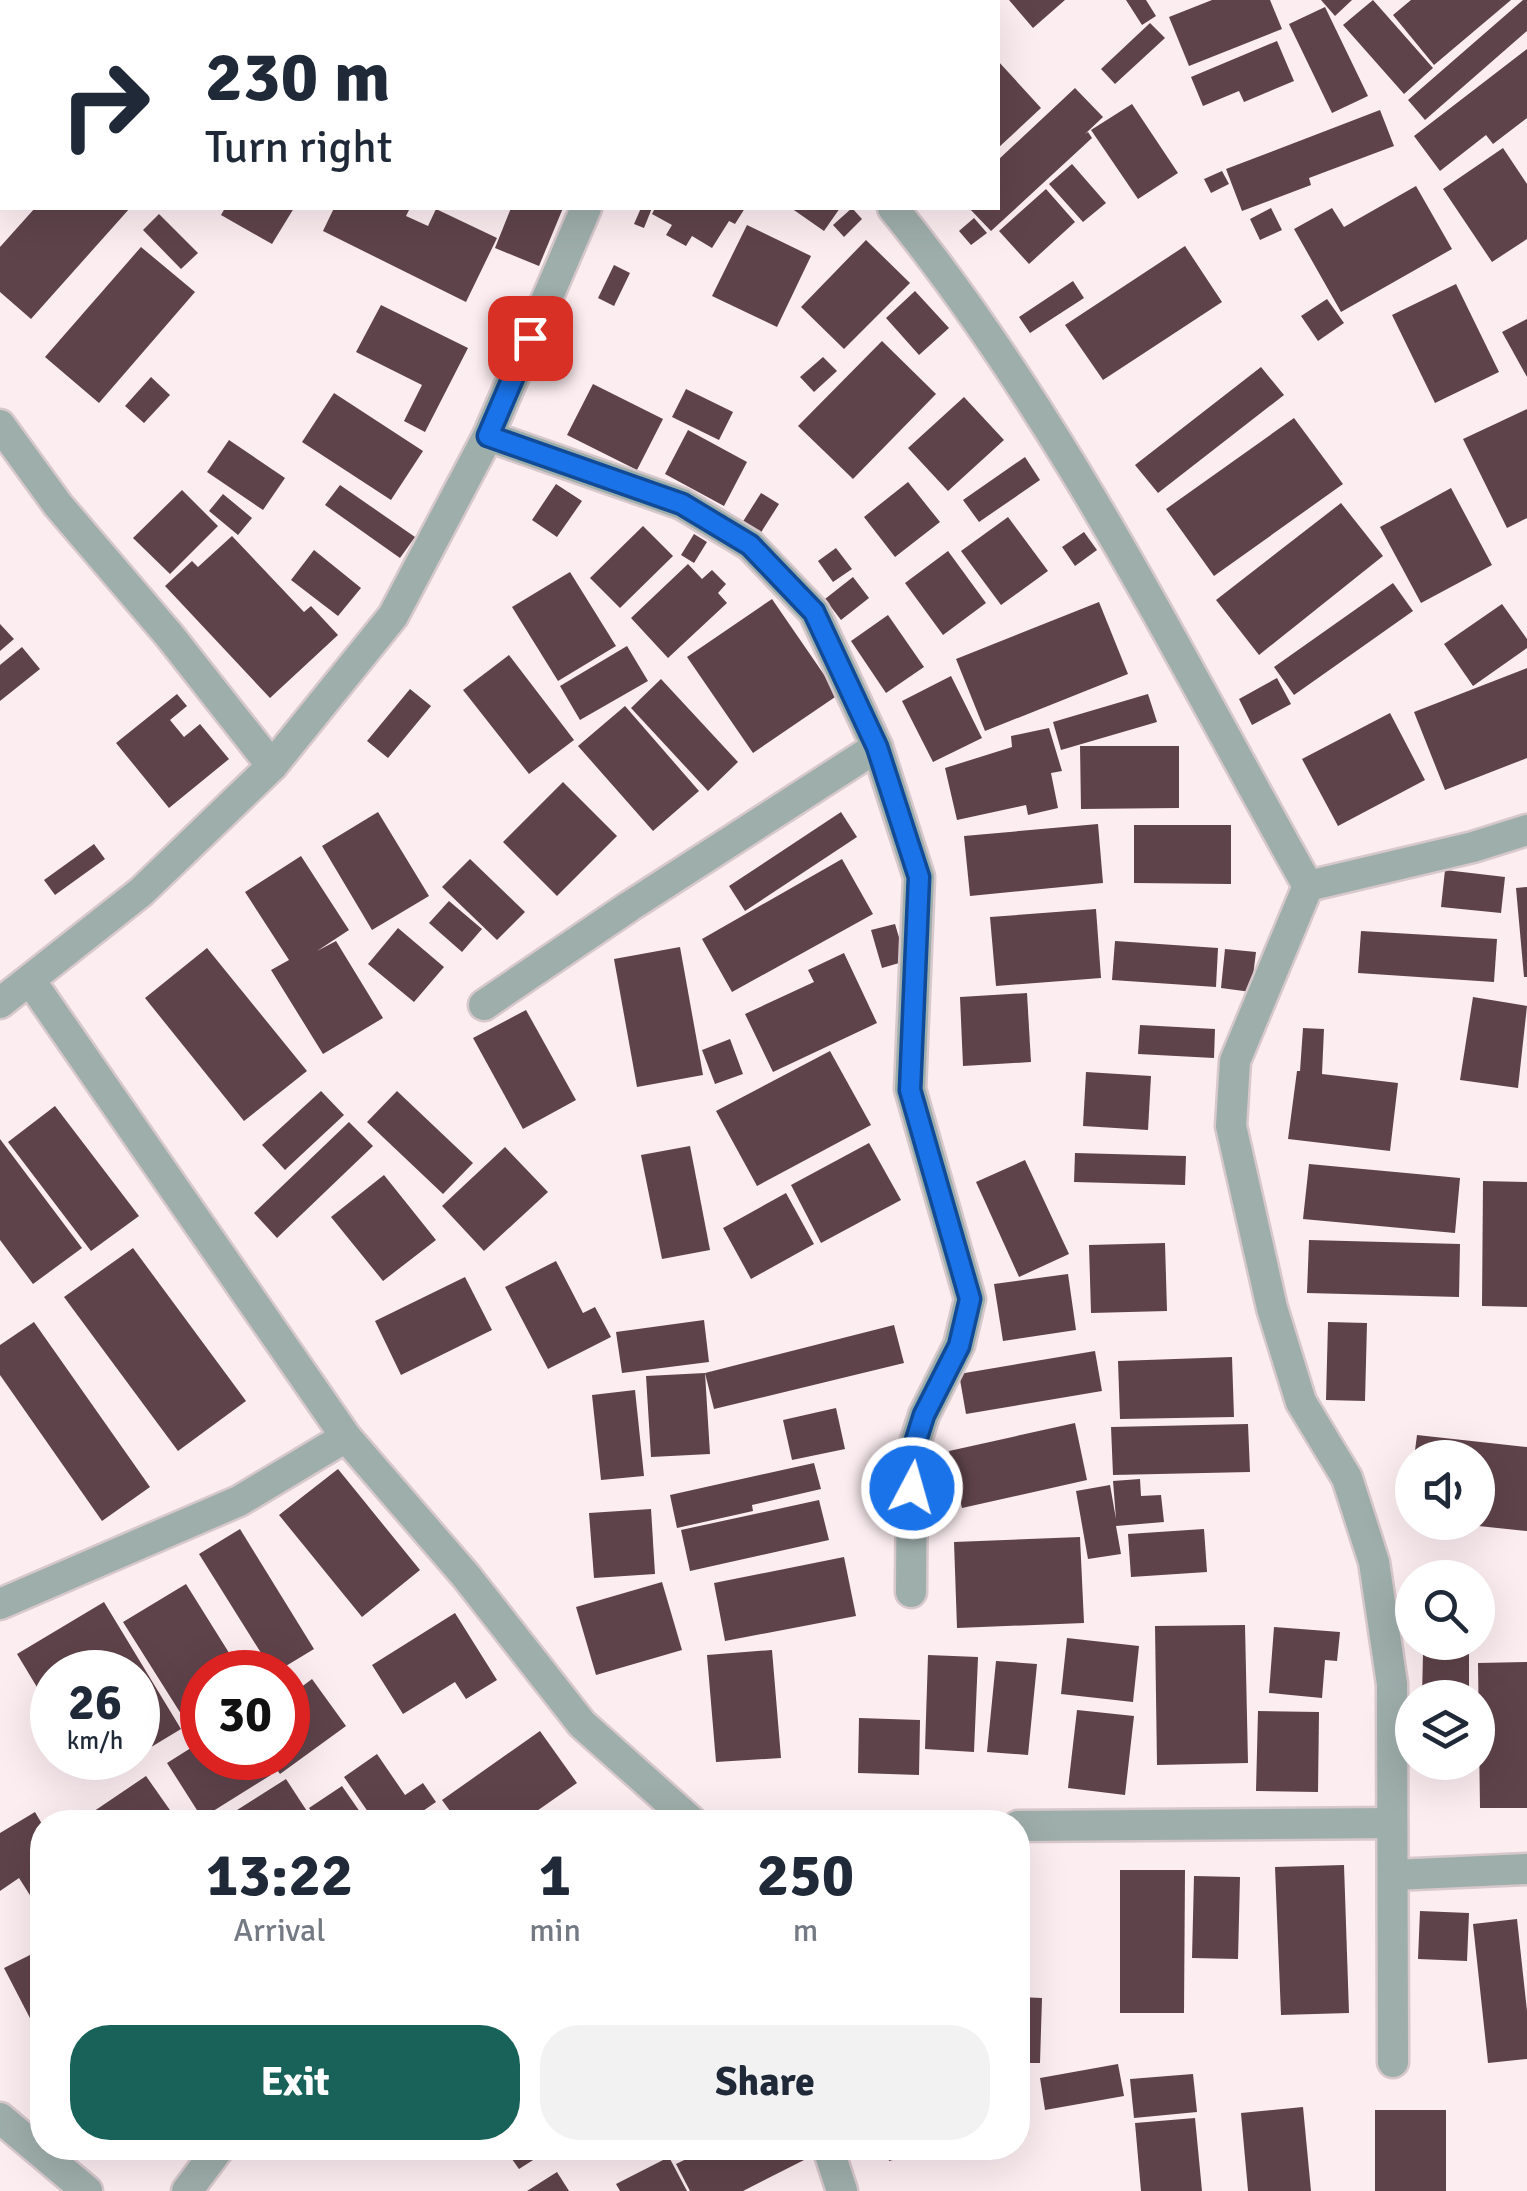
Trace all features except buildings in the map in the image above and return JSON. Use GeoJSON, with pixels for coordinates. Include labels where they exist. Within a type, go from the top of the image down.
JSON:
{"type":"FeatureCollection","features":[{"type":"Feature","properties":{"kind":"street"},"geometry":{"type":"LineString","coordinates":[[0,1003],[141,892],[272,766],[393,616],[488,436],[585,210]]}},
{"type":"Feature","properties":{"kind":"street"},"geometry":{"type":"LineString","coordinates":[[895,210],[952,280],[1057,440],[1308,886]]}},
{"type":"Feature","properties":{"kind":"street"},"geometry":{"type":"LineString","coordinates":[[0,425],[58,506],[169,635],[272,766]]}},
{"type":"Feature","properties":{"kind":"street"},"geometry":{"type":"LineString","coordinates":[[488,436],[682,504],[750,545],[814,612],[877,747],[919,877],[910,1090],[970,1299],[959,1346],[924,1415],[912,1453],[911,1592]]}},
{"type":"Feature","properties":{"kind":"street"},"geometry":{"type":"LineString","coordinates":[[484,1005],[877,747]]}},
{"type":"Feature","properties":{"kind":"street"},"geometry":{"type":"LineString","coordinates":[[1308,886],[1473,847],[1527,830]]}},
{"type":"Feature","properties":{"kind":"street"},"geometry":{"type":"LineString","coordinates":[[1308,886],[1236,1060],[1231,1126],[1272,1308],[1301,1402],[1347,1478],[1374,1562],[1392,1684],[1393,2062]]}},
{"type":"Feature","properties":{"kind":"street"},"geometry":{"type":"LineString","coordinates":[[30,980],[346,1437],[466,1576],[582,1724],[679,1810]]}},
{"type":"Feature","properties":{"kind":"street"},"geometry":{"type":"LineString","coordinates":[[0,1604],[239,1501],[346,1437]]}},
{"type":"Feature","properties":{"kind":"street"},"geometry":{"type":"LineString","coordinates":[[1030,1826],[1392,1823]]}},
{"type":"Feature","properties":{"kind":"street"},"geometry":{"type":"LineString","coordinates":[[1393,1874],[1527,1869]]}},
{"type":"Feature","properties":{"kind":"street"},"geometry":{"type":"LineString","coordinates":[[0,2118],[30,2143]]}},
{"type":"Feature","properties":{"kind":"street"},"geometry":{"type":"LineString","coordinates":[[49,2160],[86,2191]]}},
{"type":"Feature","properties":{"kind":"street"},"geometry":{"type":"LineString","coordinates":[[187,2191],[210,2160]]}},
{"type":"Feature","properties":{"kind":"street"},"geometry":{"type":"LineString","coordinates":[[832,2160],[842,2191]]}},
{"type":"Feature","properties":{"kind":"route"},"geometry":{"type":"LineString","coordinates":[[530,338],[488,436],[682,504],[750,545],[814,612],[877,747],[919,877],[910,1090],[970,1299],[959,1346],[924,1415],[912,1453],[912,1488]]}}]}
